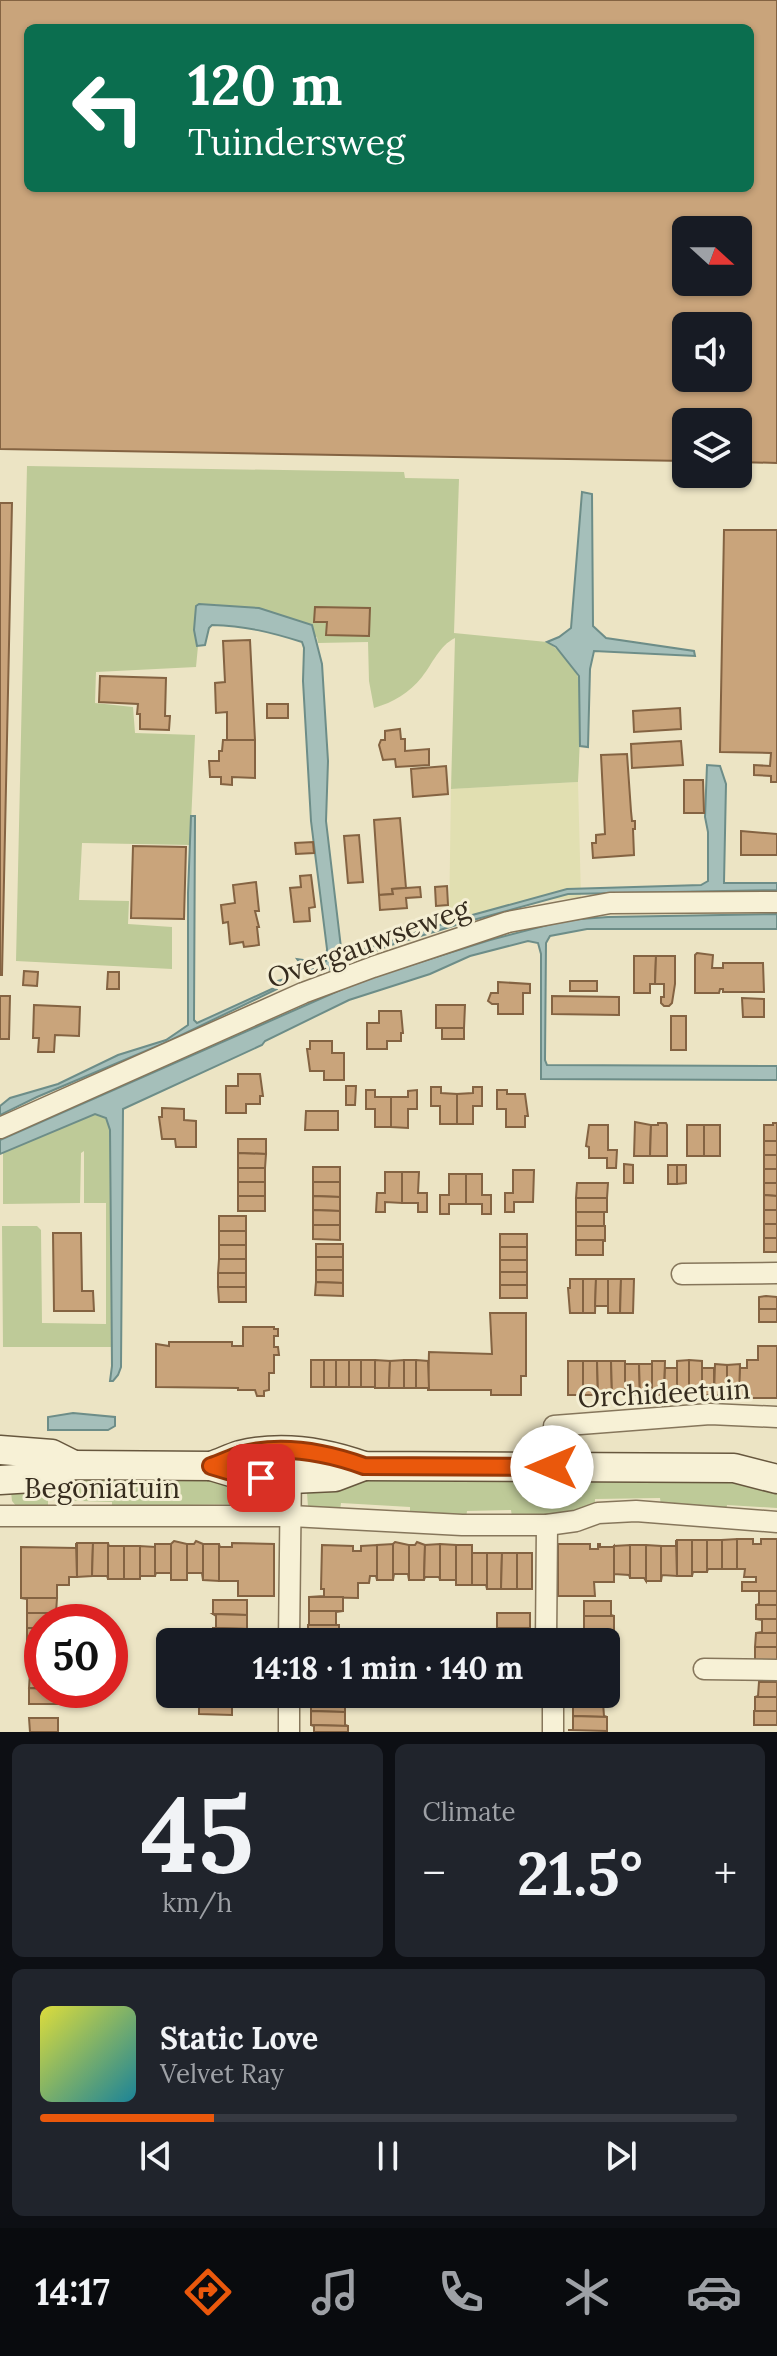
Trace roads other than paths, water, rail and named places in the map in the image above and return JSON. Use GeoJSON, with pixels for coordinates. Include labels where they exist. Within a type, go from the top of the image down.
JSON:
{"type":"FeatureCollection","features":[{"type":"Feature","properties":{"kind":"main road"},"geometry":{"type":"LineString","coordinates":[[0,1450],[52,1454],[74,1465]]}},
{"type":"Feature","properties":{"kind":"main road"},"geometry":{"type":"LineString","coordinates":[[734,1468],[777,1457]]}},
{"type":"Feature","properties":{"kind":"main road"},"geometry":{"type":"LineString","coordinates":[[0,1480],[33,1478],[74,1465],[211,1466],[241,1475],[291,1465],[335,1477],[364,1466],[734,1468],[777,1479]]}},
{"type":"Feature","properties":{"kind":"street","name":"Overgauwseweg"},"geometry":{"type":"LineString","coordinates":[[0,1128],[303,993],[508,922],[610,903],[777,902]]}},
{"type":"Feature","properties":{"kind":"street"},"geometry":{"type":"LineString","coordinates":[[682,1274],[777,1273]]}},
{"type":"Feature","properties":{"kind":"street","name":"Orchideetuin"},"geometry":{"type":"LineString","coordinates":[[554,1426],[710,1414],[777,1417]]}},
{"type":"Feature","properties":{"kind":"street"},"geometry":{"type":"LineString","coordinates":[[289,1628],[291,1465]]}},
{"type":"Feature","properties":{"kind":"street","name":"Begoniatuin"},"geometry":{"type":"LineString","coordinates":[[0,1516],[291,1516],[462,1525],[547,1525],[576,1521],[598,1513],[636,1511],[777,1522]]}},
{"type":"Feature","properties":{"kind":"street"},"geometry":{"type":"LineString","coordinates":[[546,1628],[547,1525]]}},
{"type":"Feature","properties":{"kind":"street"},"geometry":{"type":"LineString","coordinates":[[704,1669],[777,1670]]}},
{"type":"Feature","properties":{"kind":"street"},"geometry":{"type":"LineString","coordinates":[[289,1708],[289,1732]]}},
{"type":"Feature","properties":{"kind":"street"},"geometry":{"type":"LineString","coordinates":[[553,1708],[553,1732]]}},
{"type":"Feature","properties":{"kind":"water"},"geometry":{"type":"Polygon","coordinates":[[[582,492],[592,494],[593,626],[606,638],[694,651],[695,656],[594,651],[590,669],[588,747],[580,746],[579,676],[556,647],[547,642],[571,628],[582,492]]]}},
{"type":"Feature","properties":{"kind":"water"},"geometry":{"type":"Polygon","coordinates":[[[196,606],[259,608],[312,625],[322,664],[328,761],[326,821],[342,956],[567,889],[701,885],[708,881],[705,817],[707,765],[720,766],[726,784],[724,883],[777,883],[777,890],[568,894],[388,946],[323,972],[308,970],[297,959],[303,960],[310,968],[316,968],[326,961],[327,949],[311,821],[304,648],[302,642],[268,632],[212,625],[205,645],[197,646],[194,630],[196,606]]]}},
{"type":"Feature","properties":{"kind":"water"},"geometry":{"type":"Polygon","coordinates":[[[191,816],[195,816],[194,1020],[197,1023],[274,988],[281,980],[277,989],[167,1042],[0,1115],[0,1106],[10,1098],[58,1084],[118,1055],[166,1040],[188,1025],[191,816]]]}},
{"type":"Feature","properties":{"kind":"water"},"geometry":{"type":"Polygon","coordinates":[[[777,914],[777,929],[587,929],[550,936],[546,943],[545,1060],[547,1065],[777,1066],[777,1080],[541,1079],[541,954],[538,943],[528,941],[470,956],[430,974],[349,1000],[262,1045],[123,1109],[121,1367],[118,1375],[110,1381],[110,1130],[106,1118],[95,1114],[0,1154],[0,1140],[363,980],[490,940],[567,920],[777,914]]]}},
{"type":"Feature","properties":{"kind":"water"},"geometry":{"type":"Polygon","coordinates":[[[73,1413],[115,1417],[115,1426],[108,1430],[48,1430],[48,1417],[73,1413]]]}}]}
